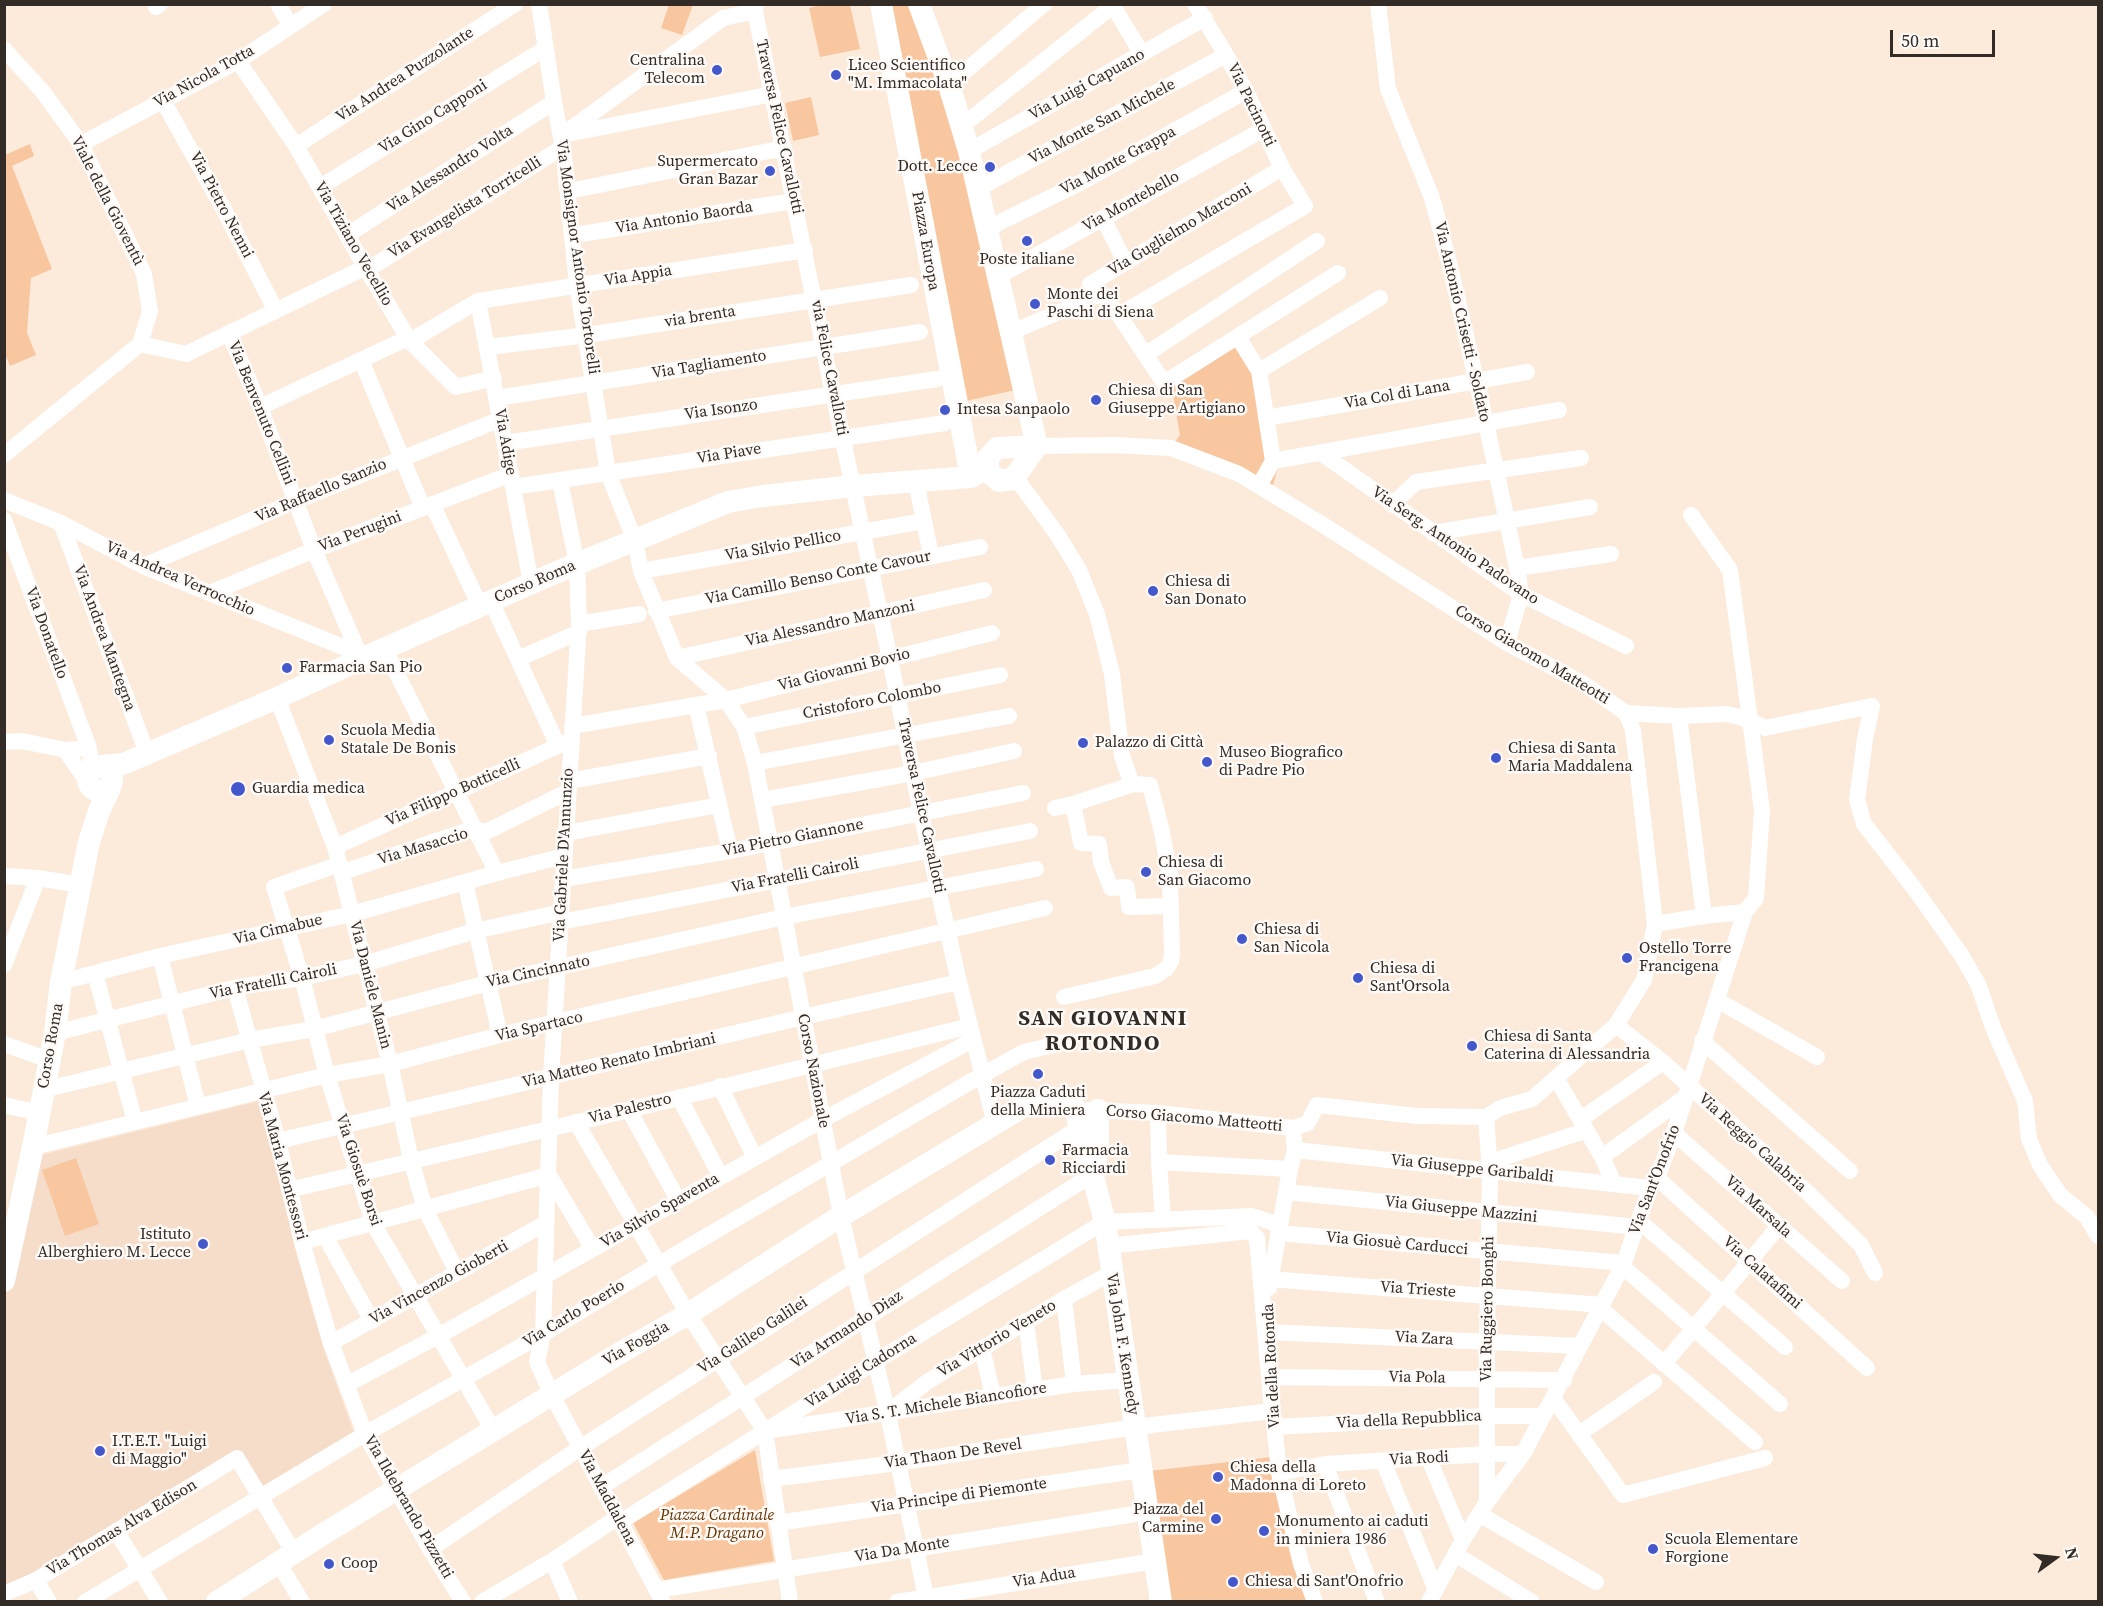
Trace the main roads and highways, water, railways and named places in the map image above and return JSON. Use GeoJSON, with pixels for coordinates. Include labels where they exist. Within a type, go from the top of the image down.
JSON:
{"type":"FeatureCollection","features":[{"type":"Feature","properties":{"kind":"main road","name":"Piazza Europa"},"geometry":{"type":"LineString","coordinates":[[881,4],[978,465]]}},
{"type":"Feature","properties":{"kind":"main road"},"geometry":{"type":"LineString","coordinates":[[919,4],[949,85],[979,188],[1037,446],[1018,474],[1009,481],[999,481],[978,465],[994,450],[1037,446]]}},
{"type":"Feature","properties":{"kind":"main road"},"geometry":{"type":"LineString","coordinates":[[1007,448],[1019,456],[1021,463],[1018,474]]}},
{"type":"Feature","properties":{"kind":"main road","name":"Corso Roma"},"geometry":{"type":"LineString","coordinates":[[4,1281],[10,1228],[33,1147],[61,982],[89,842],[97,783],[123,764],[277,698],[359,656],[384,648],[577,564],[728,502],[853,486],[916,482],[978,465]]}},
{"type":"Feature","properties":{"kind":"main road","name":"Via Foggia"},"geometry":{"type":"LineString","coordinates":[[216,1602],[493,1430],[688,1314],[841,1216],[1026,1105],[1072,1112]]}},
{"type":"Feature","properties":{"kind":"main road"},"geometry":{"type":"LineString","coordinates":[[1093,1174],[1098,1142],[1098,1110]]}},
{"type":"Feature","properties":{"kind":"main road","name":"Via John F. Kennedy"},"geometry":{"type":"LineString","coordinates":[[1072,1112],[1093,1174],[1106,1232],[1161,1602]]}},
{"type":"Feature","properties":{"kind":"place","name":"Centralina Telecom"},"geometry":{"type":"Point","coordinates":[717,70]}},
{"type":"Feature","properties":{"kind":"place","name":"Liceo Scientifico \"M. Immacolata\""},"geometry":{"type":"Point","coordinates":[836,75]}},
{"type":"Feature","properties":{"kind":"place","name":"Dott. Lecce"},"geometry":{"type":"Point","coordinates":[990,167]}},
{"type":"Feature","properties":{"kind":"place","name":"Supermercato Gran Bazar"},"geometry":{"type":"Point","coordinates":[770,171]}},
{"type":"Feature","properties":{"kind":"place","name":"Poste italiane"},"geometry":{"type":"Point","coordinates":[1027,241]}},
{"type":"Feature","properties":{"kind":"place","name":"Monte dei Paschi di Siena"},"geometry":{"type":"Point","coordinates":[1035,304]}},
{"type":"Feature","properties":{"kind":"place","name":"Chiesa di San Giuseppe Artigiano"},"geometry":{"type":"Point","coordinates":[1096,400]}},
{"type":"Feature","properties":{"kind":"place","name":"Intesa Sanpaolo"},"geometry":{"type":"Point","coordinates":[945,410]}},
{"type":"Feature","properties":{"kind":"place","name":"Chiesa di San Donato"},"geometry":{"type":"Point","coordinates":[1153,591]}},
{"type":"Feature","properties":{"kind":"place","name":"Farmacia San Pio"},"geometry":{"type":"Point","coordinates":[287,668]}},
{"type":"Feature","properties":{"kind":"place","name":"Scuola Media Statale De Bonis"},"geometry":{"type":"Point","coordinates":[329,740]}},
{"type":"Feature","properties":{"kind":"place","name":"Palazzo di Città"},"geometry":{"type":"Point","coordinates":[1083,743]}},
{"type":"Feature","properties":{"kind":"place","name":"Chiesa di Santa Maria Maddalena"},"geometry":{"type":"Point","coordinates":[1496,758]}},
{"type":"Feature","properties":{"kind":"place","name":"Museo Biografico di Padre Pio"},"geometry":{"type":"Point","coordinates":[1207,762]}},
{"type":"Feature","properties":{"kind":"place","name":"Guardia medica"},"geometry":{"type":"Point","coordinates":[238,789]}},
{"type":"Feature","properties":{"kind":"place","name":"Chiesa di San Giacomo"},"geometry":{"type":"Point","coordinates":[1146,872]}},
{"type":"Feature","properties":{"kind":"place","name":"Chiesa di San Nicola"},"geometry":{"type":"Point","coordinates":[1242,939]}},
{"type":"Feature","properties":{"kind":"place","name":"Ostello Torre Francigena"},"geometry":{"type":"Point","coordinates":[1627,958]}},
{"type":"Feature","properties":{"kind":"place","name":"Chiesa di Sant'Orsola"},"geometry":{"type":"Point","coordinates":[1358,978]}},
{"type":"Feature","properties":{"kind":"place","name":"Chiesa di Santa Caterina di Alessandria"},"geometry":{"type":"Point","coordinates":[1472,1046]}},
{"type":"Feature","properties":{"kind":"place","name":"Piazza Caduti della Miniera"},"geometry":{"type":"Point","coordinates":[1038,1074]}},
{"type":"Feature","properties":{"kind":"place","name":"Farmacia Ricciardi"},"geometry":{"type":"Point","coordinates":[1050,1160]}},
{"type":"Feature","properties":{"kind":"place","name":"Istituto Alberghiero M. Lecce"},"geometry":{"type":"Point","coordinates":[203,1244]}},
{"type":"Feature","properties":{"kind":"place","name":"I.T.E.T. \"Luigi di Maggio\""},"geometry":{"type":"Point","coordinates":[100,1451]}},
{"type":"Feature","properties":{"kind":"place","name":"Chiesa della Madonna di Loreto"},"geometry":{"type":"Point","coordinates":[1218,1477]}},
{"type":"Feature","properties":{"kind":"place","name":"Piazza del Carmine"},"geometry":{"type":"Point","coordinates":[1216,1519]}},
{"type":"Feature","properties":{"kind":"place","name":"Monumento ai caduti in miniera 1986"},"geometry":{"type":"Point","coordinates":[1264,1531]}},
{"type":"Feature","properties":{"kind":"place","name":"Scuola Elementare Forgione"},"geometry":{"type":"Point","coordinates":[1653,1549]}},
{"type":"Feature","properties":{"kind":"place","name":"Coop"},"geometry":{"type":"Point","coordinates":[329,1564]}},
{"type":"Feature","properties":{"kind":"place","name":"Chiesa di Sant'Onofrio"},"geometry":{"type":"Point","coordinates":[1233,1582]}},
{"type":"Feature","properties":{"kind":"district","name":"SAN GIOVANNI ROTONDO"},"geometry":{"type":"Point","coordinates":[1103,1032]}},
{"type":"Feature","properties":{"kind":"park label","name":"Piazza Cardinale M.P. Dragano"},"geometry":{"type":"Point","coordinates":[717,1525]}}]}
